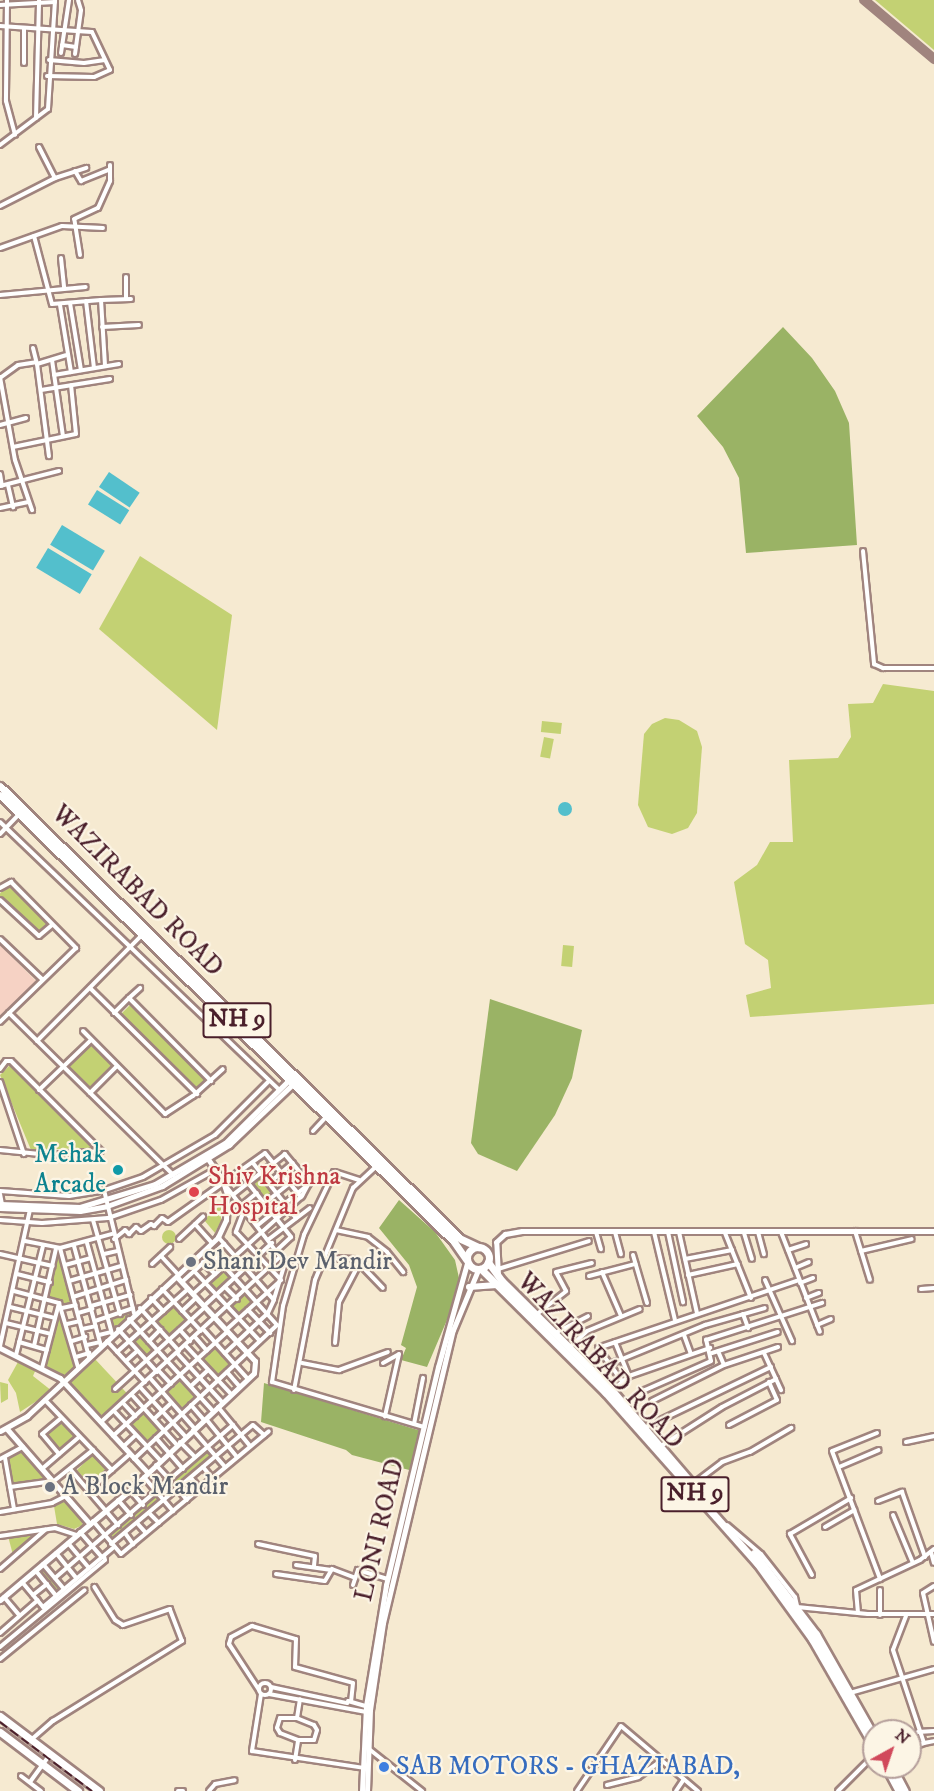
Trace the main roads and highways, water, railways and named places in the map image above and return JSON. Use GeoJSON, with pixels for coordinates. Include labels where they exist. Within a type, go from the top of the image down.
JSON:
{"type":"FeatureCollection","features":[{"type":"Feature","properties":{"kind":"highway","name":"WAZIRABAD ROAD"},"geometry":{"type":"LineString","coordinates":[[0,786],[21,812],[142,935],[461,1239],[478,1247]]}},
{"type":"Feature","properties":{"kind":"highway","name":"WAZIRABAD ROAD"},"geometry":{"type":"LineString","coordinates":[[0,795],[21,812],[294,1079],[327,1116],[454,1242],[467,1261]]}},
{"type":"Feature","properties":{"kind":"highway"},"geometry":{"type":"LineString","coordinates":[[478,1247],[486,1252],[488,1262],[480,1269],[467,1261],[470,1250],[478,1247]]}},
{"type":"Feature","properties":{"kind":"highway","name":"WAZIRABAD ROAD"},"geometry":{"type":"LineString","coordinates":[[488,1262],[555,1333],[567,1349]]}},
{"type":"Feature","properties":{"kind":"highway","name":"WAZIRABAD ROAD"},"geometry":{"type":"LineString","coordinates":[[480,1269],[567,1349],[610,1393],[757,1563],[795,1609],[862,1726]]}},
{"type":"Feature","properties":{"kind":"highway","name":"WAZIRABAD ROAD"},"geometry":{"type":"LineString","coordinates":[[610,1393],[625,1405],[728,1524],[795,1609],[865,1719]]}},
{"type":"Feature","properties":{"kind":"highway"},"geometry":{"type":"LineString","coordinates":[[0,1716],[99,1791]]}},
{"type":"Feature","properties":{"kind":"highway"},"geometry":{"type":"LineString","coordinates":[[1,1735],[78,1791]]}},
{"type":"Feature","properties":{"kind":"main road"},"geometry":{"type":"LineString","coordinates":[[466,1287],[486,1283],[500,1287]]}},
{"type":"Feature","properties":{"kind":"water"},"geometry":{"type":"Polygon","coordinates":[[[109,472],[140,493],[130,508],[99,487],[109,472]]]}},
{"type":"Feature","properties":{"kind":"water"},"geometry":{"type":"Polygon","coordinates":[[[97,490],[129,510],[120,525],[88,504],[97,490]]]}},
{"type":"Feature","properties":{"kind":"water"},"geometry":{"type":"Polygon","coordinates":[[[62,525],[105,551],[93,570],[50,545],[62,525]]]}},
{"type":"Feature","properties":{"kind":"water"},"geometry":{"type":"Polygon","coordinates":[[[48,548],[92,574],[80,594],[36,568],[48,548]]]}},
{"type":"Feature","properties":{"kind":"water"},"geometry":{"type":"Polygon","coordinates":[[[562,802],[568,802],[572,809],[568,816],[562,816],[558,812],[558,806],[562,802]]]}},
{"type":"Feature","properties":{"kind":"railway"},"geometry":{"type":"LineString","coordinates":[[0,1722],[92,1791]]}},
{"type":"Feature","properties":{"kind":"place","name":"Mehak Arcade"},"geometry":{"type":"Point","coordinates":[118,1170]}},
{"type":"Feature","properties":{"kind":"place","name":"Shiv Krishna Hospital"},"geometry":{"type":"Point","coordinates":[194,1192]}},
{"type":"Feature","properties":{"kind":"place","name":"Shani Dev Mandir"},"geometry":{"type":"Point","coordinates":[191,1262]}},
{"type":"Feature","properties":{"kind":"place","name":"A Block Mandir"},"geometry":{"type":"Point","coordinates":[50,1487]}},
{"type":"Feature","properties":{"kind":"place","name":"SAB MOTORS - GHAZIABAD,"},"geometry":{"type":"Point","coordinates":[384,1767]}}]}
